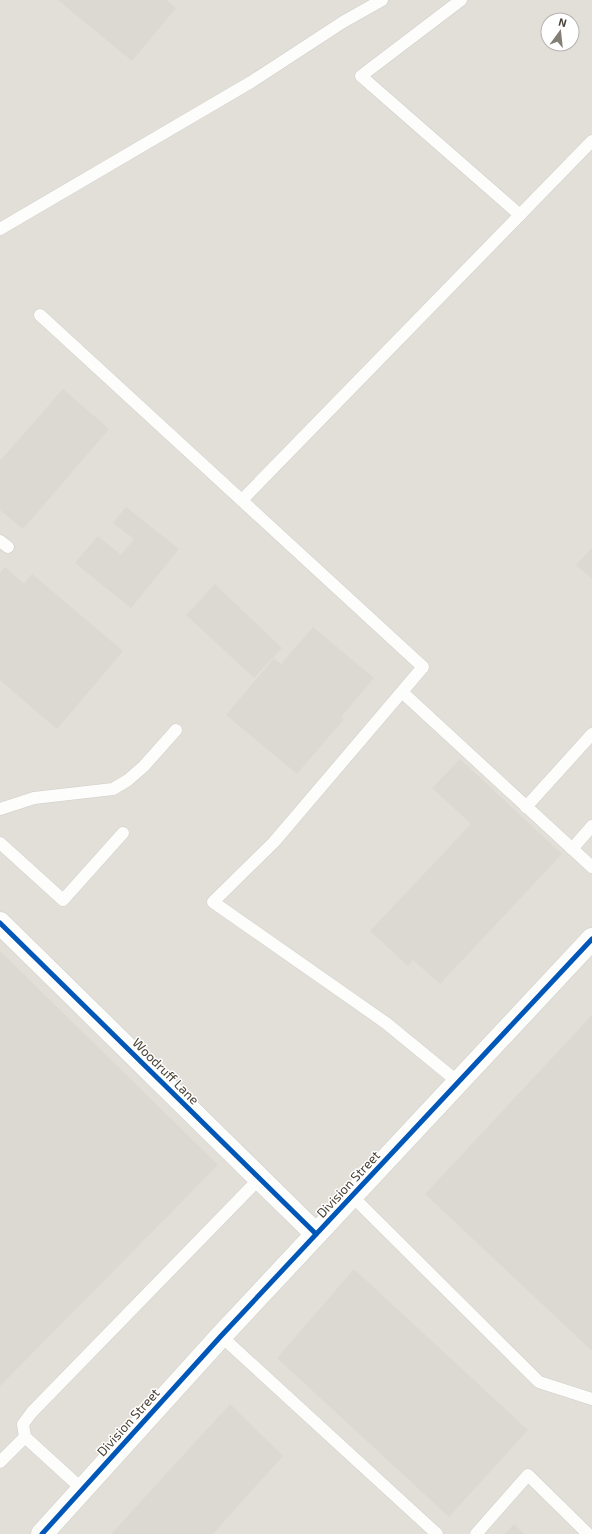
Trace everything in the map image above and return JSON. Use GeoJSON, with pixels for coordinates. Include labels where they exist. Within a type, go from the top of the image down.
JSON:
{"type":"FeatureCollection","features":[{"type":"Feature","properties":{"kind":"street","name":"Woodruff Lane"},"geometry":{"type":"LineString","coordinates":[[0,923],[316,1234]]}},
{"type":"Feature","properties":{"kind":"street","name":"Division Street"},"geometry":{"type":"LineString","coordinates":[[42,1534],[221,1336],[592,939]]}},
{"type":"Feature","properties":{"kind":"lane"},"geometry":{"type":"LineString","coordinates":[[0,229],[244,86],[343,22],[382,0]]}},
{"type":"Feature","properties":{"kind":"lane"},"geometry":{"type":"LineString","coordinates":[[461,0],[361,76],[520,215]]}},
{"type":"Feature","properties":{"kind":"lane"},"geometry":{"type":"LineString","coordinates":[[242,500],[592,141]]}},
{"type":"Feature","properties":{"kind":"lane"},"geometry":{"type":"LineString","coordinates":[[40,315],[423,667],[274,842],[213,902],[386,1023],[458,1082]]}},
{"type":"Feature","properties":{"kind":"lane"},"geometry":{"type":"LineString","coordinates":[[402,692],[592,867]]}},
{"type":"Feature","properties":{"kind":"lane"},"geometry":{"type":"LineString","coordinates":[[0,809],[34,798],[113,789],[128,780],[144,766],[176,730]]}},
{"type":"Feature","properties":{"kind":"lane"},"geometry":{"type":"LineString","coordinates":[[526,807],[592,734]]}},
{"type":"Feature","properties":{"kind":"lane"},"geometry":{"type":"LineString","coordinates":[[572,849],[592,826]]}},
{"type":"Feature","properties":{"kind":"lane"},"geometry":{"type":"LineString","coordinates":[[0,843],[63,900],[122,833]]}},
{"type":"Feature","properties":{"kind":"lane"},"geometry":{"type":"LineString","coordinates":[[82,1489],[25,1437],[23,1424],[32,1412],[259,1179]]}},
{"type":"Feature","properties":{"kind":"lane"},"geometry":{"type":"LineString","coordinates":[[352,1196],[539,1382],[592,1399]]}},
{"type":"Feature","properties":{"kind":"lane"},"geometry":{"type":"LineString","coordinates":[[221,1336],[437,1534]]}},
{"type":"Feature","properties":{"kind":"lane"},"geometry":{"type":"LineString","coordinates":[[0,1462],[25,1437]]}},
{"type":"Feature","properties":{"kind":"lane"},"geometry":{"type":"LineString","coordinates":[[476,1534],[528,1475],[588,1534]]}},
{"type":"Feature","properties":{"kind":"shaded area"},"geometry":{"type":"Polygon","coordinates":[[[0,0],[592,0],[592,1534],[0,1534],[0,0]]]}},
{"type":"Feature","properties":{"kind":"building"},"geometry":{"type":"Polygon","coordinates":[[[58,0],[166,0],[176,8],[132,61],[58,0]]]}},
{"type":"Feature","properties":{"kind":"building"},"geometry":{"type":"Polygon","coordinates":[[[63,389],[109,429],[23,529],[0,510],[0,461],[63,389]]]}},
{"type":"Feature","properties":{"kind":"building"},"geometry":{"type":"Polygon","coordinates":[[[126,507],[179,549],[131,608],[75,563],[98,536],[121,555],[134,539],[113,523],[126,507]]]}},
{"type":"Feature","properties":{"kind":"building"},"geometry":{"type":"Polygon","coordinates":[[[592,548],[592,579],[576,565],[592,548]]]}},
{"type":"Feature","properties":{"kind":"building"},"geometry":{"type":"Polygon","coordinates":[[[5,567],[24,584],[32,574],[123,651],[57,729],[0,680],[0,573],[5,567]]]}},
{"type":"Feature","properties":{"kind":"building"},"geometry":{"type":"Polygon","coordinates":[[[215,584],[282,648],[254,678],[186,615],[215,584]]]}},
{"type":"Feature","properties":{"kind":"building"},"geometry":{"type":"Polygon","coordinates":[[[313,627],[374,678],[341,717],[344,719],[297,774],[226,715],[274,658],[281,664],[313,627]]]}},
{"type":"Feature","properties":{"kind":"building"},"geometry":{"type":"Polygon","coordinates":[[[460,759],[562,854],[440,984],[413,960],[408,966],[370,931],[471,824],[432,788],[460,759]]]}},
{"type":"Feature","properties":{"kind":"building"},"geometry":{"type":"Polygon","coordinates":[[[0,951],[218,1165],[0,1386],[0,951]]]}},
{"type":"Feature","properties":{"kind":"building"},"geometry":{"type":"Polygon","coordinates":[[[592,1015],[592,1351],[425,1194],[592,1015]]]}},
{"type":"Feature","properties":{"kind":"building"},"geometry":{"type":"Polygon","coordinates":[[[354,1269],[528,1430],[449,1517],[277,1358],[354,1269]]]}},
{"type":"Feature","properties":{"kind":"building"},"geometry":{"type":"Polygon","coordinates":[[[230,1404],[283,1456],[213,1534],[113,1534],[112,1533],[230,1404]]]}},
{"type":"Feature","properties":{"kind":"building"},"geometry":{"type":"Polygon","coordinates":[[[514,1524],[524,1534],[505,1534],[514,1524]]]}},
{"type":"Feature","properties":{"kind":"cycle path"},"geometry":{"type":"LineString","coordinates":[[0,923],[316,1234]]}},
{"type":"Feature","properties":{"kind":"cycle path"},"geometry":{"type":"LineString","coordinates":[[42,1534],[221,1336],[592,939]]}}]}
